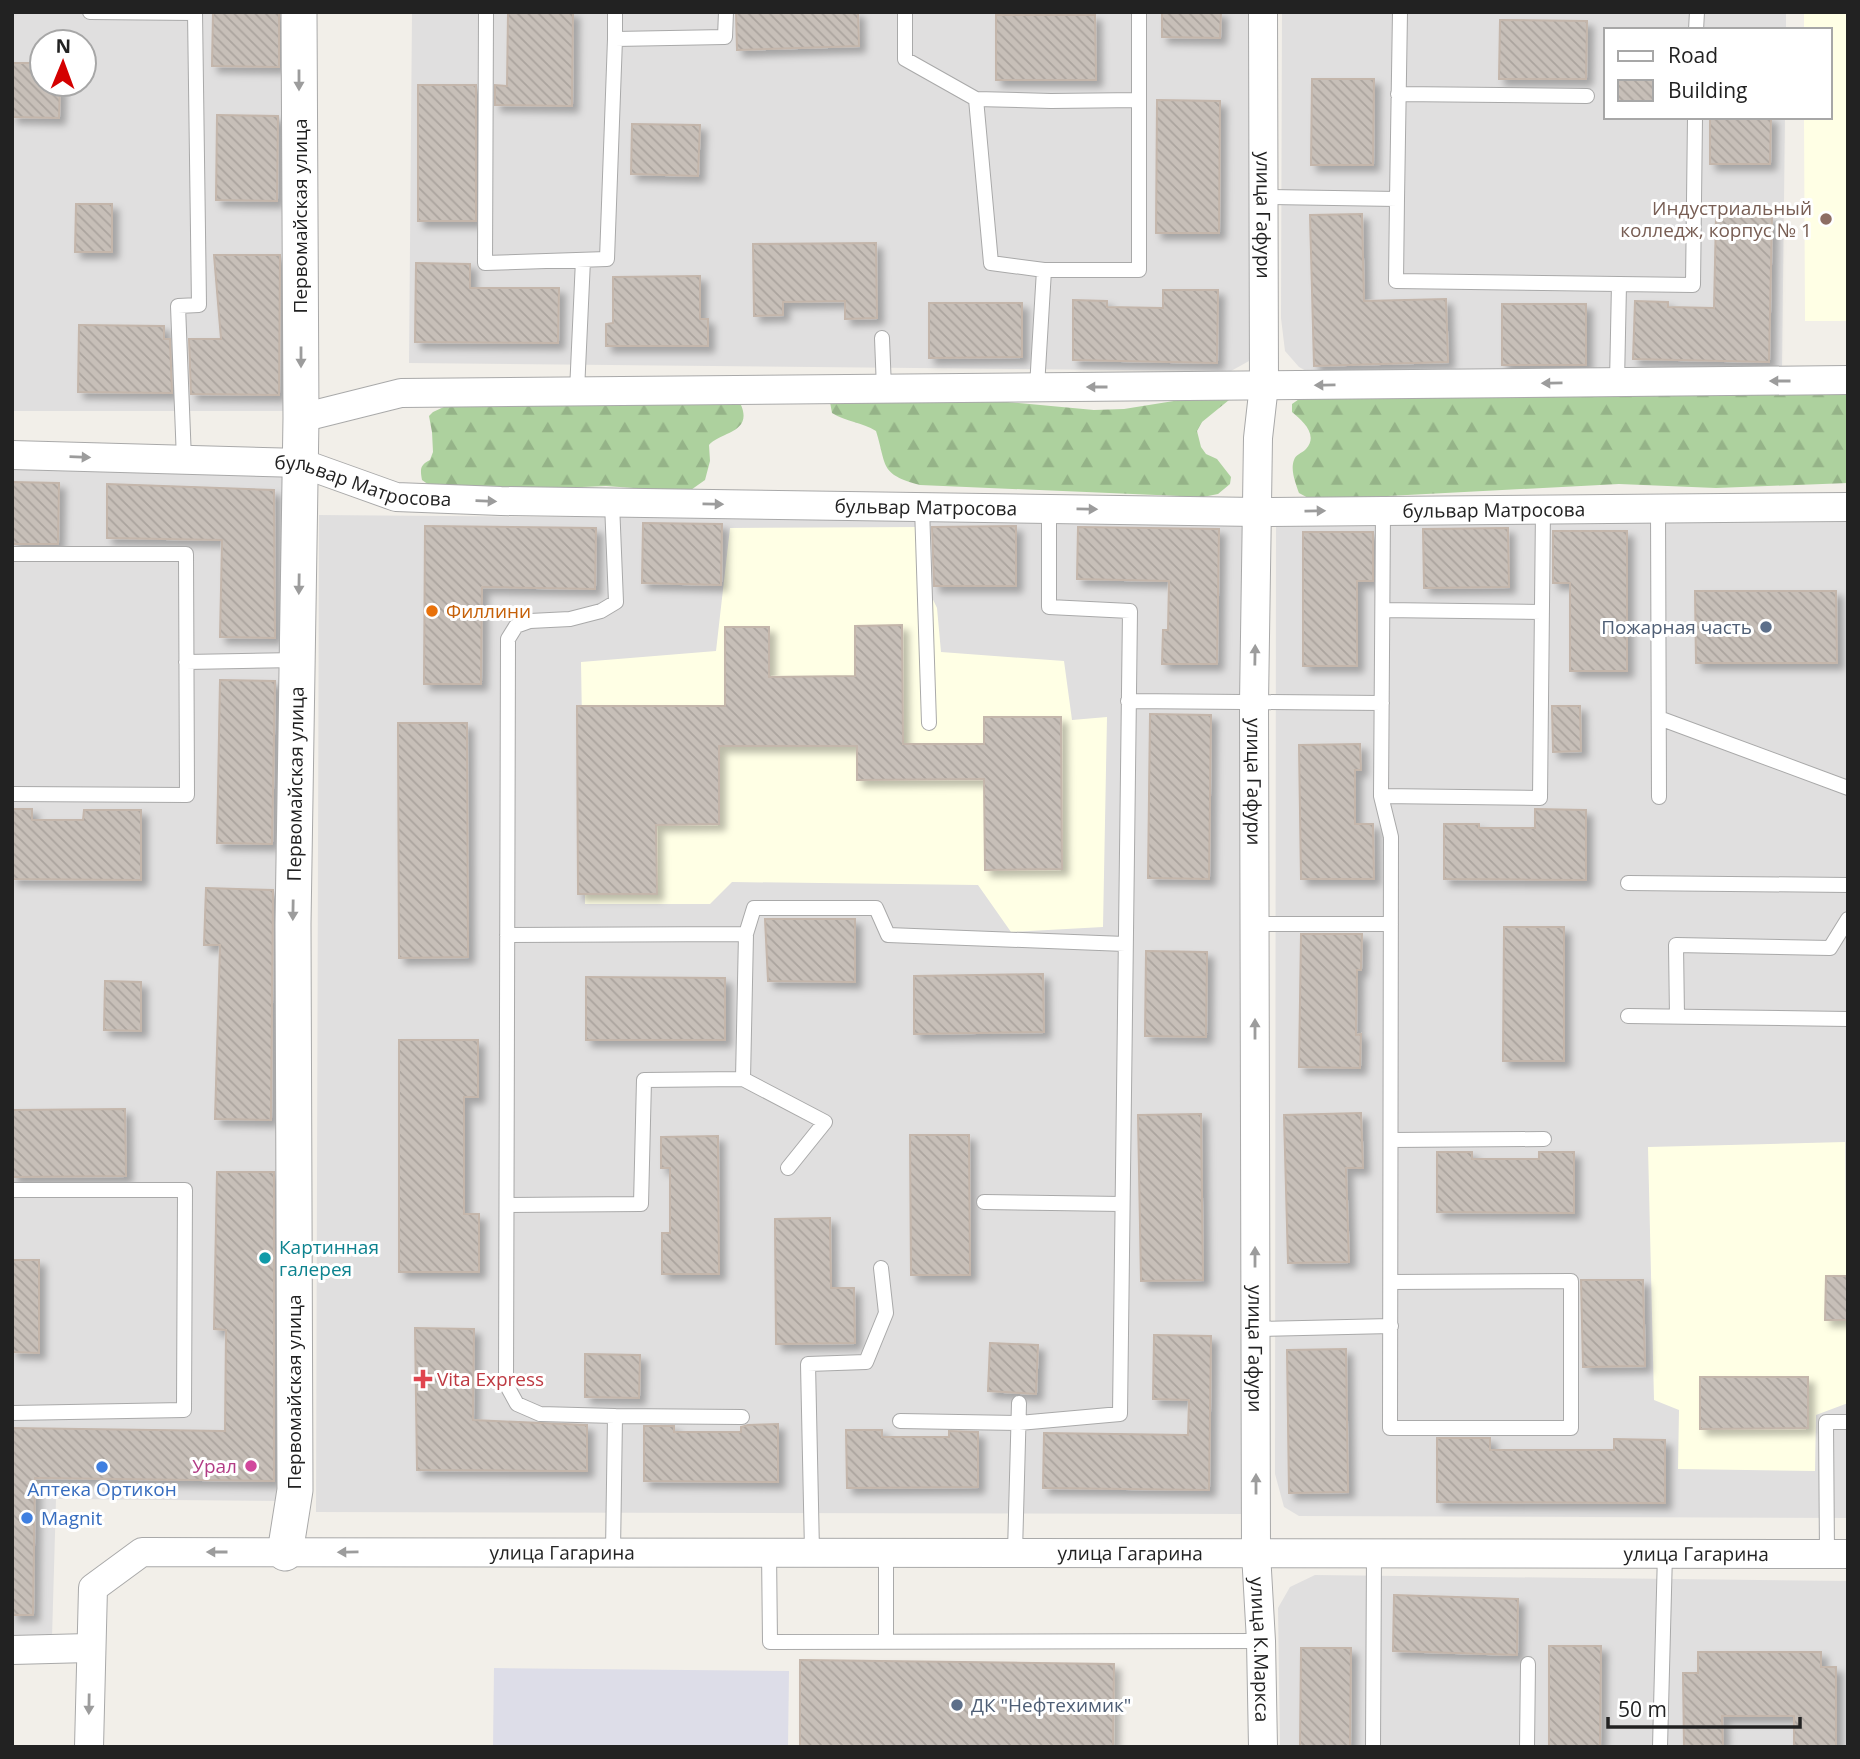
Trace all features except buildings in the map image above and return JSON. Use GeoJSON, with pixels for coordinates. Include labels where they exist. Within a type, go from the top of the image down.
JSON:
{"type":"FeatureCollection","features":[{"type":"Feature","properties":{"kind":"street","name":"Первомайская улица"},"geometry":{"type":"LineString","coordinates":[[285,1553],[295,1490],[293,924],[301,463],[299,12]]}},
{"type":"Feature","properties":{"kind":"street","name":"улица Гафури"},"geometry":{"type":"LineString","coordinates":[[1256,1553],[1254,703],[1258,438],[1264,385],[1263,12]]}},
{"type":"Feature","properties":{"kind":"street"},"geometry":{"type":"LineString","coordinates":[[301,418],[401,393],[1848,380]]}},
{"type":"Feature","properties":{"kind":"street","name":"бульвар Матросова"},"geometry":{"type":"LineString","coordinates":[[12,455],[301,463],[396,497],[612,503],[1257,512],[1848,507]]}},
{"type":"Feature","properties":{"kind":"street","name":"улица Гагарина"},"geometry":{"type":"LineString","coordinates":[[89,1747],[89,1648],[93,1588],[142,1552],[412,1550],[1837,1554]]}},
{"type":"Feature","properties":{"kind":"street","name":"улица К.Маркса"},"geometry":{"type":"LineString","coordinates":[[1256,1553],[1263,1747]]}},
{"type":"Feature","properties":{"kind":"street"},"geometry":{"type":"LineString","coordinates":[[12,1650],[89,1648]]}},
{"type":"Feature","properties":{"kind":"lane"},"geometry":{"type":"LineString","coordinates":[[90,12],[195,13],[199,305],[178,306],[184,460]]}},
{"type":"Feature","properties":{"kind":"lane"},"geometry":{"type":"LineString","coordinates":[[486,12],[485,263],[607,259],[615,12]]}},
{"type":"Feature","properties":{"kind":"lane"},"geometry":{"type":"LineString","coordinates":[[615,39],[725,37],[726,12]]}},
{"type":"Feature","properties":{"kind":"lane"},"geometry":{"type":"LineString","coordinates":[[905,12],[905,59],[976,99],[1139,100]]}},
{"type":"Feature","properties":{"kind":"lane"},"geometry":{"type":"LineString","coordinates":[[976,99],[991,263],[1044,270],[1139,270],[1139,12]]}},
{"type":"Feature","properties":{"kind":"lane"},"geometry":{"type":"LineString","coordinates":[[1399,12],[1396,281],[1693,285],[1695,119]]}},
{"type":"Feature","properties":{"kind":"lane"},"geometry":{"type":"LineString","coordinates":[[1398,94],[1587,96]]}},
{"type":"Feature","properties":{"kind":"lane"},"geometry":{"type":"LineString","coordinates":[[1263,197],[1397,199]]}},
{"type":"Feature","properties":{"kind":"lane"},"geometry":{"type":"LineString","coordinates":[[577,391],[583,260]]}},
{"type":"Feature","properties":{"kind":"lane"},"geometry":{"type":"LineString","coordinates":[[1037,387],[1044,270]]}},
{"type":"Feature","properties":{"kind":"lane"},"geometry":{"type":"LineString","coordinates":[[1617,382],[1619,284]]}},
{"type":"Feature","properties":{"kind":"lane"},"geometry":{"type":"LineString","coordinates":[[882,338],[884,389]]}},
{"type":"Feature","properties":{"kind":"lane"},"geometry":{"type":"LineString","coordinates":[[612,503],[616,602],[601,611],[570,619],[530,621],[516,626],[508,639],[506,1384],[517,1404],[540,1414],[742,1417]]}},
{"type":"Feature","properties":{"kind":"lane"},"geometry":{"type":"LineString","coordinates":[[922,507],[929,723]]}},
{"type":"Feature","properties":{"kind":"lane"},"geometry":{"type":"LineString","coordinates":[[1658,508],[1659,796]]}},
{"type":"Feature","properties":{"kind":"lane"},"geometry":{"type":"LineString","coordinates":[[900,1422],[1019,1423],[1120,1414],[1130,611],[1049,607],[1049,509]]}},
{"type":"Feature","properties":{"kind":"lane"},"geometry":{"type":"LineString","coordinates":[[1381,796],[1541,798],[1543,509]]}},
{"type":"Feature","properties":{"kind":"lane"},"geometry":{"type":"LineString","coordinates":[[1383,510],[1381,796],[1391,837],[1390,1428],[1571,1428],[1571,1281],[1391,1282]]}},
{"type":"Feature","properties":{"kind":"lane"},"geometry":{"type":"LineString","coordinates":[[12,554],[186,554],[187,795],[12,794]]}},
{"type":"Feature","properties":{"kind":"lane"},"geometry":{"type":"LineString","coordinates":[[1383,610],[1542,612]]}},
{"type":"Feature","properties":{"kind":"lane"},"geometry":{"type":"LineString","coordinates":[[186,662],[297,660]]}},
{"type":"Feature","properties":{"kind":"lane"},"geometry":{"type":"LineString","coordinates":[[1128,701],[1382,703]]}},
{"type":"Feature","properties":{"kind":"lane"},"geometry":{"type":"LineString","coordinates":[[1659,718],[1848,788]]}},
{"type":"Feature","properties":{"kind":"lane"},"geometry":{"type":"LineString","coordinates":[[1628,883],[1848,885]]}},
{"type":"Feature","properties":{"kind":"lane"},"geometry":{"type":"LineString","coordinates":[[743,1079],[746,934],[754,908],[876,908],[888,935],[1125,944]]}},
{"type":"Feature","properties":{"kind":"lane"},"geometry":{"type":"LineString","coordinates":[[1677,1017],[1676,945],[1830,948],[1848,919]]}},
{"type":"Feature","properties":{"kind":"lane"},"geometry":{"type":"LineString","coordinates":[[1255,924],[1391,924]]}},
{"type":"Feature","properties":{"kind":"lane"},"geometry":{"type":"LineString","coordinates":[[507,935],[746,934]]}},
{"type":"Feature","properties":{"kind":"lane"},"geometry":{"type":"LineString","coordinates":[[1628,1016],[1848,1019]]}},
{"type":"Feature","properties":{"kind":"lane"},"geometry":{"type":"LineString","coordinates":[[506,1205],[641,1204],[644,1080],[743,1079],[825,1122],[788,1168]]}},
{"type":"Feature","properties":{"kind":"lane"},"geometry":{"type":"LineString","coordinates":[[1391,1139],[1544,1139]]}},
{"type":"Feature","properties":{"kind":"lane"},"geometry":{"type":"LineString","coordinates":[[12,1190],[185,1190],[184,1410],[12,1413]]}},
{"type":"Feature","properties":{"kind":"lane"},"geometry":{"type":"LineString","coordinates":[[984,1202],[1122,1203]]}},
{"type":"Feature","properties":{"kind":"lane"},"geometry":{"type":"LineString","coordinates":[[812,1551],[808,1364],[866,1362],[886,1313],[881,1268]]}},
{"type":"Feature","properties":{"kind":"lane"},"geometry":{"type":"LineString","coordinates":[[1255,1329],[1391,1326]]}},
{"type":"Feature","properties":{"kind":"lane"},"geometry":{"type":"LineString","coordinates":[[1015,1552],[1019,1403]]}},
{"type":"Feature","properties":{"kind":"lane"},"geometry":{"type":"LineString","coordinates":[[613,1551],[615,1416]]}},
{"type":"Feature","properties":{"kind":"lane"},"geometry":{"type":"LineString","coordinates":[[1837,1554],[1826,1422],[1848,1422]]}},
{"type":"Feature","properties":{"kind":"lane"},"geometry":{"type":"LineString","coordinates":[[769,1551],[770,1642],[1261,1641]]}},
{"type":"Feature","properties":{"kind":"lane"},"geometry":{"type":"LineString","coordinates":[[886,1552],[886,1641]]}},
{"type":"Feature","properties":{"kind":"lane"},"geometry":{"type":"LineString","coordinates":[[1373,1747],[1374,1553]]}},
{"type":"Feature","properties":{"kind":"lane"},"geometry":{"type":"LineString","coordinates":[[1660,1747],[1665,1553]]}},
{"type":"Feature","properties":{"kind":"lane"},"geometry":{"type":"LineString","coordinates":[[1527,1747],[1528,1664]]}},
{"type":"Feature","properties":{"kind":"shaded area"},"geometry":{"type":"Polygon","coordinates":[[[12,12],[292,12],[290,411],[12,411],[12,12]]]}},
{"type":"Feature","properties":{"kind":"shaded area"},"geometry":{"type":"Polygon","coordinates":[[[412,12],[1256,12],[1256,346],[1249,361],[1231,371],[409,363],[412,12]]]}},
{"type":"Feature","properties":{"kind":"shaded area"},"geometry":{"type":"Polygon","coordinates":[[[1282,12],[1786,12],[1786,28],[1604,28],[1604,119],[1785,119],[1782,369],[1312,374],[1299,367],[1285,351],[1281,318],[1282,12]]]}},
{"type":"Feature","properties":{"kind":"shaded area","name":"Индустриальный колледж, корпус № 1"},"geometry":{"type":"Polygon","coordinates":[[[1804,12],[1848,12],[1848,321],[1805,321],[1804,119],[1832,119],[1832,28],[1804,28],[1804,12]]]}},
{"type":"Feature","properties":{"kind":"shaded area"},"geometry":{"type":"Polygon","coordinates":[[[12,465],[288,473],[286,1501],[56,1499],[52,1638],[12,1638],[12,465]]]}},
{"type":"Feature","properties":{"kind":"shaded area"},"geometry":{"type":"Polygon","coordinates":[[[319,515],[1242,522],[1244,1514],[316,1512],[319,515]]]}},
{"type":"Feature","properties":{"kind":"shaded area"},"geometry":{"type":"Polygon","coordinates":[[[1848,522],[1848,1518],[1299,1516],[1284,1507],[1275,1474],[1276,524],[1848,522]]]}},
{"type":"Feature","properties":{"kind":"shaded area"},"geometry":{"type":"Polygon","coordinates":[[[926,527],[927,587],[937,608],[941,652],[1064,661],[1072,720],[1107,717],[1103,927],[1011,932],[978,885],[732,882],[710,904],[585,904],[581,662],[716,651],[730,528],[926,527]]]}},
{"type":"Feature","properties":{"kind":"shaded area"},"geometry":{"type":"Polygon","coordinates":[[[1845,1142],[1848,1403],[1816,1415],[1815,1471],[1678,1469],[1679,1410],[1654,1400],[1648,1147],[1845,1142]]]}},
{"type":"Feature","properties":{"kind":"shaded area"},"geometry":{"type":"Polygon","coordinates":[[[1315,1575],[1848,1581],[1848,1747],[1280,1747],[1278,1608],[1290,1587],[1315,1575]]]}},
{"type":"Feature","properties":{"kind":"shaded area"},"geometry":{"type":"Polygon","coordinates":[[[494,1668],[789,1671],[788,1747],[493,1747],[494,1668]]]}},
{"type":"Feature","properties":{"kind":"green space"},"geometry":{"type":"Polygon","coordinates":[[[1211,395],[1229,400],[1202,422],[1197,431],[1201,447],[1206,454],[1217,459],[1231,477],[1230,484],[1218,494],[1203,497],[920,485],[897,477],[891,472],[884,461],[876,431],[832,413],[830,402],[974,399],[1094,410],[1124,409],[1211,395]]]}},
{"type":"Feature","properties":{"kind":"green space"},"geometry":{"type":"Polygon","coordinates":[[[1305,395],[1848,395],[1848,483],[1716,488],[1619,484],[1312,500],[1299,493],[1293,468],[1295,458],[1310,444],[1311,438],[1308,428],[1292,412],[1292,404],[1305,395]]]}},
{"type":"Feature","properties":{"kind":"green space"},"geometry":{"type":"Polygon","coordinates":[[[729,401],[741,405],[743,421],[734,431],[709,445],[710,461],[705,480],[688,492],[606,486],[511,490],[429,485],[422,480],[422,468],[433,452],[429,416],[446,406],[729,401]]]}},
{"type":"Feature","properties":{"kind":"place","name":"Индустриальный колледж, корпус № 1"},"geometry":{"type":"Point","coordinates":[1826,219]}},
{"type":"Feature","properties":{"kind":"place","name":"Филлини"},"geometry":{"type":"Point","coordinates":[432,611]}},
{"type":"Feature","properties":{"kind":"place","name":"Пожарная часть"},"geometry":{"type":"Point","coordinates":[1766,627]}},
{"type":"Feature","properties":{"kind":"place","name":"Картинная галерея"},"geometry":{"type":"Point","coordinates":[265,1258]}},
{"type":"Feature","properties":{"kind":"place","name":"Vita Express"},"geometry":{"type":"Point","coordinates":[423,1379]}},
{"type":"Feature","properties":{"kind":"place","name":"Урал"},"geometry":{"type":"Point","coordinates":[251,1466]}},
{"type":"Feature","properties":{"kind":"place","name":"Аптека Ортикон"},"geometry":{"type":"Point","coordinates":[102,1467]}},
{"type":"Feature","properties":{"kind":"place","name":"Magnit"},"geometry":{"type":"Point","coordinates":[27,1518]}},
{"type":"Feature","properties":{"kind":"place","name":"ДК \"Нефтехимик\""},"geometry":{"type":"Point","coordinates":[957,1705]}}]}
